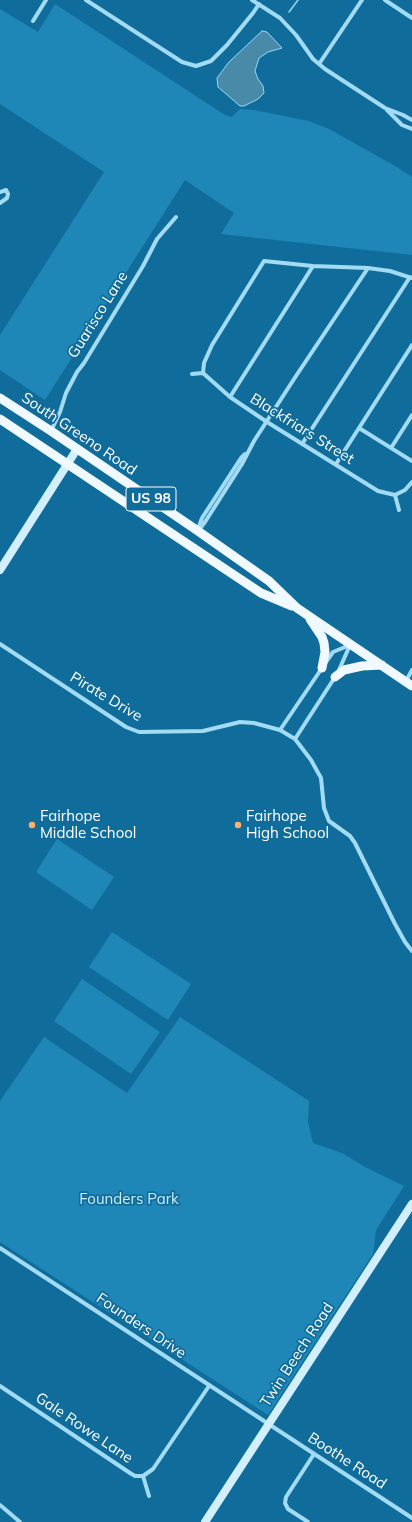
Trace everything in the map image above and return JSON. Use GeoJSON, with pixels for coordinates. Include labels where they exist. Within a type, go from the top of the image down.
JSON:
{"type":"FeatureCollection","features":[{"type":"Feature","properties":{"kind":"main road","name":"South Greeno Road"},"geometry":{"type":"LineString","coordinates":[[0,398],[198,531],[269,581],[296,608]]}},
{"type":"Feature","properties":{"kind":"main road","name":"South Greeno Road"},"geometry":{"type":"LineString","coordinates":[[0,419],[261,593],[296,608],[409,684]]}},
{"type":"Feature","properties":{"kind":"main road"},"geometry":{"type":"LineString","coordinates":[[308,616],[322,637],[324,644],[325,652],[322,668]]}},
{"type":"Feature","properties":{"kind":"main road"},"geometry":{"type":"LineString","coordinates":[[335,678],[344,670],[362,666],[382,665]]}},
{"type":"Feature","properties":{"kind":"street"},"geometry":{"type":"LineString","coordinates":[[33,21],[46,0]]}},
{"type":"Feature","properties":{"kind":"street"},"geometry":{"type":"LineString","coordinates":[[86,0],[182,62],[188,65],[196,66],[211,61],[245,23],[259,4]]}},
{"type":"Feature","properties":{"kind":"street"},"geometry":{"type":"LineString","coordinates":[[252,0],[280,18],[296,35],[313,59],[319,64],[386,108],[412,120]]}},
{"type":"Feature","properties":{"kind":"street"},"geometry":{"type":"LineString","coordinates":[[319,64],[362,0]]}},
{"type":"Feature","properties":{"kind":"street"},"geometry":{"type":"LineString","coordinates":[[384,0],[412,18]]}},
{"type":"Feature","properties":{"kind":"street"},"geometry":{"type":"LineString","coordinates":[[386,108],[402,125],[412,130]]}},
{"type":"Feature","properties":{"kind":"street"},"geometry":{"type":"LineString","coordinates":[[0,192],[6,190],[8,194],[7,198],[0,203]]}},
{"type":"Feature","properties":{"kind":"street","name":"Guarisco Lane"},"geometry":{"type":"LineString","coordinates":[[51,431],[60,412],[66,393],[77,372],[143,266],[157,240],[176,217]]}},
{"type":"Feature","properties":{"kind":"street"},"geometry":{"type":"LineString","coordinates":[[192,374],[203,373],[204,362],[212,345],[264,261],[313,266],[368,268],[411,278],[302,444]]}},
{"type":"Feature","properties":{"kind":"street"},"geometry":{"type":"LineString","coordinates":[[230,397],[313,266]]}},
{"type":"Feature","properties":{"kind":"street"},"geometry":{"type":"LineString","coordinates":[[198,531],[202,518],[368,268]]}},
{"type":"Feature","properties":{"kind":"street"},"geometry":{"type":"LineString","coordinates":[[336,464],[412,345]]}},
{"type":"Feature","properties":{"kind":"street","name":"Blackfriars Street"},"geometry":{"type":"LineString","coordinates":[[203,373],[230,397],[267,422],[378,491],[395,495]]}},
{"type":"Feature","properties":{"kind":"street"},"geometry":{"type":"LineString","coordinates":[[391,448],[412,415]]}},
{"type":"Feature","properties":{"kind":"street"},"geometry":{"type":"LineString","coordinates":[[359,428],[412,461]]}},
{"type":"Feature","properties":{"kind":"street"},"geometry":{"type":"LineString","coordinates":[[0,570],[77,449]]}},
{"type":"Feature","properties":{"kind":"street"},"geometry":{"type":"LineString","coordinates":[[399,510],[395,495],[405,490],[412,482]]}},
{"type":"Feature","properties":{"kind":"street","name":"Pirate Drive"},"geometry":{"type":"LineString","coordinates":[[0,644],[126,727],[139,732],[202,731],[240,722],[254,723],[280,730],[295,739],[311,760],[321,778],[324,808],[329,821],[350,836],[355,843],[395,924],[405,942],[412,950]]}},
{"type":"Feature","properties":{"kind":"street"},"geometry":{"type":"LineString","coordinates":[[280,730],[333,652],[351,644]]}},
{"type":"Feature","properties":{"kind":"street"},"geometry":{"type":"LineString","coordinates":[[295,739],[335,678],[351,644]]}},
{"type":"Feature","properties":{"kind":"street"},"geometry":{"type":"LineString","coordinates":[[409,684],[412,670]]}},
{"type":"Feature","properties":{"kind":"street","name":"Twin Beech Road"},"geometry":{"type":"LineString","coordinates":[[205,1522],[412,1204]]}},
{"type":"Feature","properties":{"kind":"street","name":"Founders Drive"},"geometry":{"type":"LineString","coordinates":[[0,1248],[269,1424]]}},
{"type":"Feature","properties":{"kind":"street","name":"Gale Rowe Lane"},"geometry":{"type":"LineString","coordinates":[[0,1386],[130,1473],[135,1476],[143,1476],[153,1469],[209,1386]]}},
{"type":"Feature","properties":{"kind":"street","name":"Boothe Road"},"geometry":{"type":"LineString","coordinates":[[269,1424],[412,1518]]}},
{"type":"Feature","properties":{"kind":"street"},"geometry":{"type":"LineString","coordinates":[[308,1522],[288,1509],[285,1503],[286,1497],[314,1454]]}},
{"type":"Feature","properties":{"kind":"street"},"geometry":{"type":"LineString","coordinates":[[143,1476],[150,1496]]}},
{"type":"Feature","properties":{"kind":"street"},"geometry":{"type":"LineString","coordinates":[[0,1505],[20,1522]]}},
{"type":"Feature","properties":{"kind":"green space"},"geometry":{"type":"Polygon","coordinates":[[[55,4],[225,115],[232,117],[240,109],[254,110],[309,121],[329,129],[412,177],[412,255],[221,234],[234,213],[185,180],[45,400],[0,370],[0,335],[104,172],[0,104],[0,9],[38,32],[55,4]]]}},
{"type":"Feature","properties":{"kind":"green space"},"geometry":{"type":"Polygon","coordinates":[[[57,839],[114,877],[92,910],[36,872],[57,839]]]}},
{"type":"Feature","properties":{"kind":"green space"},"geometry":{"type":"Polygon","coordinates":[[[112,932],[191,984],[168,1020],[89,967],[112,932]]]}},
{"type":"Feature","properties":{"kind":"green space"},"geometry":{"type":"Polygon","coordinates":[[[82,979],[160,1032],[131,1074],[54,1021],[82,979]]]}},
{"type":"Feature","properties":{"kind":"green space","name":"Founders Park"},"geometry":{"type":"Polygon","coordinates":[[[180,1017],[309,1101],[308,1122],[313,1143],[342,1153],[365,1167],[404,1186],[376,1230],[373,1254],[268,1415],[0,1242],[0,1101],[44,1037],[127,1093],[180,1017]]]}},
{"type":"Feature","properties":{"kind":"shaded area"},"geometry":{"type":"Polygon","coordinates":[[[262,31],[267,32],[282,48],[268,52],[259,58],[255,71],[263,86],[264,93],[258,99],[244,106],[240,106],[218,87],[217,78],[229,62],[262,31]]]}},
{"type":"Feature","properties":{"kind":"waterway"},"geometry":{"type":"LineString","coordinates":[[289,12],[298,0]]}},
{"type":"Feature","properties":{"kind":"place","name":"Fairhope Middle School"},"geometry":{"type":"Point","coordinates":[32,825]}},
{"type":"Feature","properties":{"kind":"place","name":"Fairhope High School"},"geometry":{"type":"Point","coordinates":[238,825]}}]}
